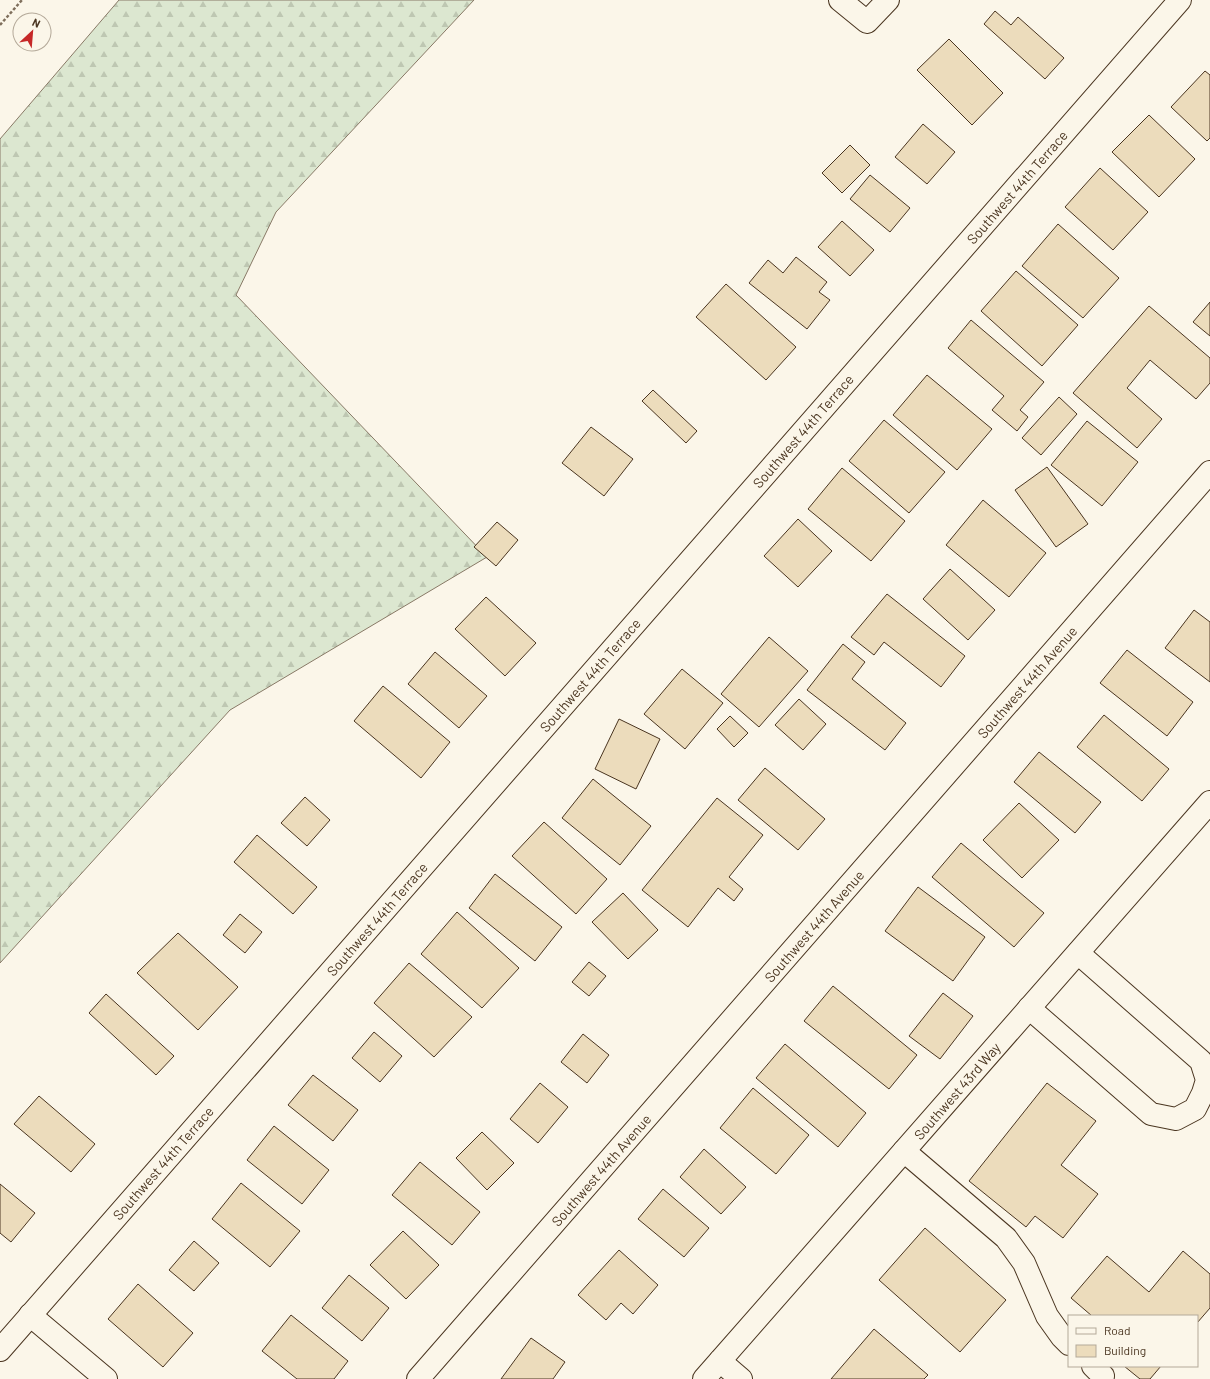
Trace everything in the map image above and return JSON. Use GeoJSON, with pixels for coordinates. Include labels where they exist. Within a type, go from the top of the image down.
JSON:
{"type":"FeatureCollection","features":[{"type":"Feature","properties":{"kind":"street"},"geometry":{"type":"LineString","coordinates":[[840,0],[867,22],[888,0]]}},
{"type":"Feature","properties":{"kind":"street","name":"Southwest 44th Terrace"},"geometry":{"type":"LineString","coordinates":[[0,1350],[1180,0]]}},
{"type":"Feature","properties":{"kind":"street","name":"Southwest 44th Avenue"},"geometry":{"type":"LineString","coordinates":[[418,1379],[1210,472]]}},
{"type":"Feature","properties":{"kind":"street","name":"Southwest 43rd Way"},"geometry":{"type":"LineString","coordinates":[[704,1379],[1210,802]]}},
{"type":"Feature","properties":{"kind":"street"},"geometry":{"type":"LineString","coordinates":[[1029,1008],[1151,1114],[1176,1119],[1195,1109],[1203,1093],[1207,1080],[1201,1061],[1078,953]]}},
{"type":"Feature","properties":{"kind":"street"},"geometry":{"type":"LineString","coordinates":[[904,1151],[1006,1238],[1024,1263],[1047,1316],[1068,1343]]}},
{"type":"Feature","properties":{"kind":"street"},"geometry":{"type":"LineString","coordinates":[[30,1315],[106,1379]]}},
{"type":"Feature","properties":{"kind":"street"},"geometry":{"type":"LineString","coordinates":[[720,1361],[741,1379]]}},
{"type":"Feature","properties":{"kind":"path"},"geometry":{"type":"LineString","coordinates":[[0,25],[22,0]]}},
{"type":"Feature","properties":{"kind":"green space"},"geometry":{"type":"Polygon","coordinates":[[[119,0],[474,0],[276,212],[236,295],[487,557],[230,710],[0,963],[0,139],[119,0]]]}},
{"type":"Feature","properties":{"kind":"building"},"geometry":{"type":"Polygon","coordinates":[[[995,11],[1011,25],[1018,17],[1064,58],[1045,79],[984,24],[995,11]]]}},
{"type":"Feature","properties":{"kind":"building"},"geometry":{"type":"Polygon","coordinates":[[[949,39],[1003,93],[972,125],[917,70],[949,39]]]}},
{"type":"Feature","properties":{"kind":"building"},"geometry":{"type":"Polygon","coordinates":[[[1205,71],[1210,75],[1210,138],[1207,141],[1171,107],[1205,71]]]}},
{"type":"Feature","properties":{"kind":"building"},"geometry":{"type":"Polygon","coordinates":[[[1149,115],[1195,159],[1159,197],[1112,152],[1149,115]]]}},
{"type":"Feature","properties":{"kind":"building"},"geometry":{"type":"Polygon","coordinates":[[[923,124],[955,152],[927,184],[895,157],[923,124]]]}},
{"type":"Feature","properties":{"kind":"building"},"geometry":{"type":"Polygon","coordinates":[[[850,145],[870,165],[842,193],[822,173],[850,145]]]}},
{"type":"Feature","properties":{"kind":"building"},"geometry":{"type":"Polygon","coordinates":[[[1100,168],[1148,212],[1113,250],[1065,207],[1100,168]]]}},
{"type":"Feature","properties":{"kind":"building"},"geometry":{"type":"Polygon","coordinates":[[[870,175],[910,208],[890,232],[850,199],[870,175]]]}},
{"type":"Feature","properties":{"kind":"building"},"geometry":{"type":"Polygon","coordinates":[[[842,221],[874,250],[850,276],[818,247],[842,221]]]}},
{"type":"Feature","properties":{"kind":"building"},"geometry":{"type":"Polygon","coordinates":[[[1058,224],[1119,278],[1083,318],[1022,266],[1058,224]]]}},
{"type":"Feature","properties":{"kind":"building"},"geometry":{"type":"Polygon","coordinates":[[[796,257],[827,282],[819,292],[830,300],[807,329],[749,283],[768,260],[783,273],[796,257]]]}},
{"type":"Feature","properties":{"kind":"building"},"geometry":{"type":"Polygon","coordinates":[[[1016,271],[1078,325],[1042,366],[981,311],[1016,271]]]}},
{"type":"Feature","properties":{"kind":"building"},"geometry":{"type":"Polygon","coordinates":[[[726,284],[796,347],[766,380],[696,317],[726,284]]]}},
{"type":"Feature","properties":{"kind":"building"},"geometry":{"type":"Polygon","coordinates":[[[1210,302],[1210,336],[1193,322],[1210,302]]]}},
{"type":"Feature","properties":{"kind":"building"},"geometry":{"type":"Polygon","coordinates":[[[1149,306],[1210,358],[1210,383],[1196,399],[1150,360],[1127,388],[1162,419],[1137,448],[1073,393],[1149,306]]]}},
{"type":"Feature","properties":{"kind":"building"},"geometry":{"type":"Polygon","coordinates":[[[971,320],[1044,382],[1020,410],[1028,417],[1017,431],[992,410],[1004,396],[948,348],[971,320]]]}},
{"type":"Feature","properties":{"kind":"building"},"geometry":{"type":"Polygon","coordinates":[[[927,375],[992,429],[957,470],[893,415],[927,375]]]}},
{"type":"Feature","properties":{"kind":"building"},"geometry":{"type":"Polygon","coordinates":[[[653,390],[697,431],[686,443],[642,401],[653,390]]]}},
{"type":"Feature","properties":{"kind":"building"},"geometry":{"type":"Polygon","coordinates":[[[1059,397],[1077,414],[1041,455],[1022,438],[1059,397]]]}},
{"type":"Feature","properties":{"kind":"building"},"geometry":{"type":"Polygon","coordinates":[[[884,420],[945,472],[909,513],[849,461],[884,420]]]}},
{"type":"Feature","properties":{"kind":"building"},"geometry":{"type":"Polygon","coordinates":[[[1087,421],[1138,462],[1102,506],[1051,465],[1087,421]]]}},
{"type":"Feature","properties":{"kind":"building"},"geometry":{"type":"Polygon","coordinates":[[[591,427],[633,459],[604,496],[562,463],[591,427]]]}},
{"type":"Feature","properties":{"kind":"building"},"geometry":{"type":"Polygon","coordinates":[[[1047,467],[1088,524],[1056,547],[1015,490],[1047,467]]]}},
{"type":"Feature","properties":{"kind":"building"},"geometry":{"type":"Polygon","coordinates":[[[842,468],[905,521],[871,561],[808,509],[842,468]]]}},
{"type":"Feature","properties":{"kind":"building"},"geometry":{"type":"Polygon","coordinates":[[[983,500],[1046,553],[1009,597],[946,545],[983,500]]]}},
{"type":"Feature","properties":{"kind":"building"},"geometry":{"type":"Polygon","coordinates":[[[798,519],[832,551],[798,587],[764,556],[798,519]]]}},
{"type":"Feature","properties":{"kind":"building"},"geometry":{"type":"Polygon","coordinates":[[[497,522],[518,540],[496,566],[474,547],[497,522]]]}},
{"type":"Feature","properties":{"kind":"building"},"geometry":{"type":"Polygon","coordinates":[[[950,569],[995,610],[968,640],[923,599],[950,569]]]}},
{"type":"Feature","properties":{"kind":"building"},"geometry":{"type":"Polygon","coordinates":[[[887,594],[965,656],[941,687],[884,642],[874,655],[851,637],[887,594]]]}},
{"type":"Feature","properties":{"kind":"building"},"geometry":{"type":"Polygon","coordinates":[[[486,597],[536,643],[505,676],[455,629],[486,597]]]}},
{"type":"Feature","properties":{"kind":"building"},"geometry":{"type":"Polygon","coordinates":[[[1194,610],[1210,622],[1210,682],[1165,648],[1194,610]]]}},
{"type":"Feature","properties":{"kind":"building"},"geometry":{"type":"Polygon","coordinates":[[[769,637],[808,671],[759,727],[721,694],[769,637]]]}},
{"type":"Feature","properties":{"kind":"building"},"geometry":{"type":"Polygon","coordinates":[[[843,644],[865,662],[852,679],[906,723],[885,750],[807,690],[843,644]]]}},
{"type":"Feature","properties":{"kind":"building"},"geometry":{"type":"Polygon","coordinates":[[[1127,650],[1193,702],[1167,736],[1100,683],[1127,650]]]}},
{"type":"Feature","properties":{"kind":"building"},"geometry":{"type":"Polygon","coordinates":[[[435,652],[487,696],[459,728],[408,684],[435,652]]]}},
{"type":"Feature","properties":{"kind":"building"},"geometry":{"type":"Polygon","coordinates":[[[682,669],[723,703],[685,749],[644,714],[682,669]]]}},
{"type":"Feature","properties":{"kind":"building"},"geometry":{"type":"Polygon","coordinates":[[[383,686],[450,742],[421,778],[354,721],[383,686]]]}},
{"type":"Feature","properties":{"kind":"building"},"geometry":{"type":"Polygon","coordinates":[[[799,699],[826,724],[803,750],[775,725],[799,699]]]}},
{"type":"Feature","properties":{"kind":"building"},"geometry":{"type":"Polygon","coordinates":[[[1104,715],[1169,769],[1142,801],[1077,747],[1104,715]]]}},
{"type":"Feature","properties":{"kind":"building"},"geometry":{"type":"Polygon","coordinates":[[[730,716],[748,733],[734,747],[717,729],[730,716]]]}},
{"type":"Feature","properties":{"kind":"building"},"geometry":{"type":"Polygon","coordinates":[[[619,719],[660,739],[636,789],[595,769],[619,719]]]}},
{"type":"Feature","properties":{"kind":"building"},"geometry":{"type":"Polygon","coordinates":[[[1039,752],[1101,802],[1075,833],[1014,782],[1039,752]]]}},
{"type":"Feature","properties":{"kind":"building"},"geometry":{"type":"Polygon","coordinates":[[[765,768],[825,819],[798,850],[738,800],[765,768]]]}},
{"type":"Feature","properties":{"kind":"building"},"geometry":{"type":"Polygon","coordinates":[[[593,779],[651,826],[620,865],[562,818],[593,779]]]}},
{"type":"Feature","properties":{"kind":"building"},"geometry":{"type":"Polygon","coordinates":[[[305,797],[330,820],[307,846],[281,823],[305,797]]]}},
{"type":"Feature","properties":{"kind":"building"},"geometry":{"type":"Polygon","coordinates":[[[717,798],[763,835],[729,877],[743,889],[734,901],[718,888],[688,927],[642,890],[717,798]]]}},
{"type":"Feature","properties":{"kind":"building"},"geometry":{"type":"Polygon","coordinates":[[[1019,803],[1059,840],[1022,878],[983,840],[1019,803]]]}},
{"type":"Feature","properties":{"kind":"building"},"geometry":{"type":"Polygon","coordinates":[[[544,822],[607,879],[576,914],[512,856],[544,822]]]}},
{"type":"Feature","properties":{"kind":"building"},"geometry":{"type":"Polygon","coordinates":[[[257,835],[317,887],[293,914],[234,862],[257,835]]]}},
{"type":"Feature","properties":{"kind":"building"},"geometry":{"type":"Polygon","coordinates":[[[961,843],[1044,913],[1014,947],[932,877],[961,843]]]}},
{"type":"Feature","properties":{"kind":"building"},"geometry":{"type":"Polygon","coordinates":[[[495,874],[562,927],[535,961],[469,908],[495,874]]]}},
{"type":"Feature","properties":{"kind":"building"},"geometry":{"type":"Polygon","coordinates":[[[918,887],[985,937],[953,981],[885,931],[918,887]]]}},
{"type":"Feature","properties":{"kind":"building"},"geometry":{"type":"Polygon","coordinates":[[[623,893],[658,930],[628,959],[592,922],[623,893]]]}},
{"type":"Feature","properties":{"kind":"building"},"geometry":{"type":"Polygon","coordinates":[[[457,912],[519,968],[482,1008],[421,954],[457,912]]]}},
{"type":"Feature","properties":{"kind":"building"},"geometry":{"type":"Polygon","coordinates":[[[240,914],[262,932],[245,953],[223,935],[240,914]]]}},
{"type":"Feature","properties":{"kind":"building"},"geometry":{"type":"Polygon","coordinates":[[[178,933],[238,987],[198,1030],[137,973],[178,933]]]}},
{"type":"Feature","properties":{"kind":"building"},"geometry":{"type":"Polygon","coordinates":[[[589,962],[606,976],[589,996],[572,982],[589,962]]]}},
{"type":"Feature","properties":{"kind":"building"},"geometry":{"type":"Polygon","coordinates":[[[409,963],[472,1017],[434,1057],[374,1003],[409,963]]]}},
{"type":"Feature","properties":{"kind":"building"},"geometry":{"type":"Polygon","coordinates":[[[833,986],[917,1055],[889,1089],[804,1021],[833,986]]]}},
{"type":"Feature","properties":{"kind":"building"},"geometry":{"type":"Polygon","coordinates":[[[943,993],[973,1016],[940,1059],[909,1036],[943,993]]]}},
{"type":"Feature","properties":{"kind":"building"},"geometry":{"type":"Polygon","coordinates":[[[106,994],[174,1056],[156,1075],[89,1013],[106,994]]]}},
{"type":"Feature","properties":{"kind":"building"},"geometry":{"type":"Polygon","coordinates":[[[374,1032],[402,1056],[380,1082],[352,1058],[374,1032]]]}},
{"type":"Feature","properties":{"kind":"building"},"geometry":{"type":"Polygon","coordinates":[[[583,1034],[609,1055],[587,1083],[561,1062],[583,1034]]]}},
{"type":"Feature","properties":{"kind":"building"},"geometry":{"type":"Polygon","coordinates":[[[785,1044],[866,1113],[838,1147],[756,1078],[785,1044]]]}},
{"type":"Feature","properties":{"kind":"building"},"geometry":{"type":"Polygon","coordinates":[[[313,1075],[358,1110],[333,1141],[288,1105],[313,1075]]]}},
{"type":"Feature","properties":{"kind":"building"},"geometry":{"type":"Polygon","coordinates":[[[540,1083],[568,1107],[538,1143],[510,1119],[540,1083]]]}},
{"type":"Feature","properties":{"kind":"building"},"geometry":{"type":"Polygon","coordinates":[[[1047,1083],[1096,1121],[1061,1165],[1098,1194],[1063,1238],[1035,1216],[1026,1227],[969,1181],[1047,1083]]]}},
{"type":"Feature","properties":{"kind":"building"},"geometry":{"type":"Polygon","coordinates":[[[753,1088],[809,1135],[776,1174],[720,1128],[753,1088]]]}},
{"type":"Feature","properties":{"kind":"building"},"geometry":{"type":"Polygon","coordinates":[[[39,1096],[95,1144],[71,1172],[14,1124],[39,1096]]]}},
{"type":"Feature","properties":{"kind":"building"},"geometry":{"type":"Polygon","coordinates":[[[274,1126],[329,1170],[302,1204],[247,1160],[274,1126]]]}},
{"type":"Feature","properties":{"kind":"building"},"geometry":{"type":"Polygon","coordinates":[[[482,1132],[514,1163],[487,1190],[456,1158],[482,1132]]]}},
{"type":"Feature","properties":{"kind":"building"},"geometry":{"type":"Polygon","coordinates":[[[704,1149],[746,1187],[721,1214],[680,1177],[704,1149]]]}},
{"type":"Feature","properties":{"kind":"building"},"geometry":{"type":"Polygon","coordinates":[[[420,1162],[480,1212],[452,1245],[392,1195],[420,1162]]]}},
{"type":"Feature","properties":{"kind":"building"},"geometry":{"type":"Polygon","coordinates":[[[241,1183],[300,1231],[270,1267],[212,1219],[241,1183]]]}},
{"type":"Feature","properties":{"kind":"building"},"geometry":{"type":"Polygon","coordinates":[[[0,1184],[35,1213],[11,1242],[0,1233],[0,1184]]]}},
{"type":"Feature","properties":{"kind":"building"},"geometry":{"type":"Polygon","coordinates":[[[663,1189],[709,1228],[684,1257],[638,1219],[663,1189]]]}},
{"type":"Feature","properties":{"kind":"building"},"geometry":{"type":"Polygon","coordinates":[[[925,1228],[1006,1300],[960,1352],[879,1280],[925,1228]]]}},
{"type":"Feature","properties":{"kind":"building"},"geometry":{"type":"Polygon","coordinates":[[[403,1231],[439,1265],[406,1299],[370,1265],[403,1231]]]}},
{"type":"Feature","properties":{"kind":"building"},"geometry":{"type":"Polygon","coordinates":[[[194,1241],[219,1263],[194,1291],[169,1270],[194,1241]]]}},
{"type":"Feature","properties":{"kind":"building"},"geometry":{"type":"Polygon","coordinates":[[[619,1250],[658,1285],[633,1314],[621,1303],[606,1320],[578,1295],[619,1250]]]}},
{"type":"Feature","properties":{"kind":"building"},"geometry":{"type":"Polygon","coordinates":[[[1183,1251],[1210,1274],[1210,1308],[1198,1322],[1198,1315],[1091,1315],[1071,1298],[1107,1256],[1149,1292],[1183,1251]]]}},
{"type":"Feature","properties":{"kind":"building"},"geometry":{"type":"Polygon","coordinates":[[[349,1275],[389,1308],[362,1341],[322,1308],[349,1275]]]}},
{"type":"Feature","properties":{"kind":"building"},"geometry":{"type":"Polygon","coordinates":[[[138,1284],[193,1333],[163,1367],[108,1319],[138,1284]]]}},
{"type":"Feature","properties":{"kind":"building"},"geometry":{"type":"Polygon","coordinates":[[[291,1315],[348,1361],[334,1379],[297,1379],[262,1351],[291,1315]]]}},
{"type":"Feature","properties":{"kind":"building"},"geometry":{"type":"Polygon","coordinates":[[[874,1329],[928,1375],[924,1379],[831,1379],[874,1329]]]}},
{"type":"Feature","properties":{"kind":"building"},"geometry":{"type":"Polygon","coordinates":[[[531,1338],[565,1362],[553,1379],[501,1379],[531,1338]]]}},
{"type":"Feature","properties":{"kind":"building"},"geometry":{"type":"Polygon","coordinates":[[[1125,1367],[1160,1367],[1150,1379],[1140,1379],[1125,1367]]]}}]}
